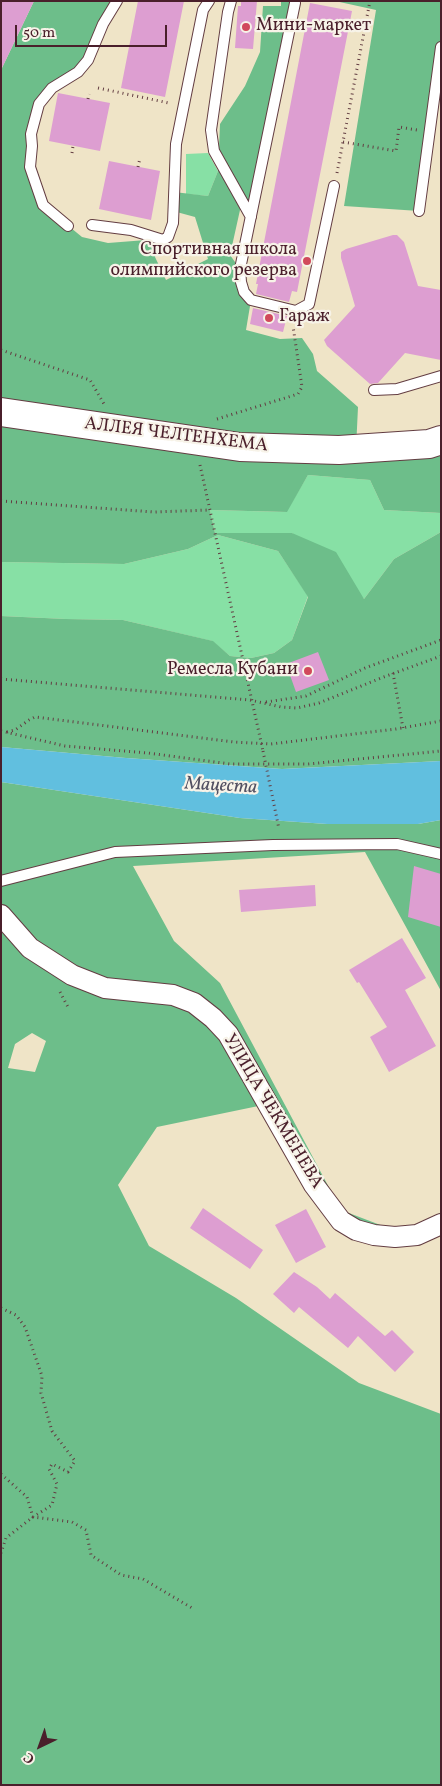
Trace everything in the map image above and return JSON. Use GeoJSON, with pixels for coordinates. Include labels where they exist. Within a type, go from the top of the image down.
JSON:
{"type":"FeatureCollection","features":[{"type":"Feature","properties":{"kind":"main road","name":"АЛЛЕЯ ЧЕЛТЕНХЕМА"},"geometry":{"type":"LineString","coordinates":[[1,412],[240,448],[339,450],[429,444],[441,440]]}},
{"type":"Feature","properties":{"kind":"street","name":"УЛИЦА ЧЕКМЕНЕВА"},"geometry":{"type":"LineString","coordinates":[[1,915],[30,948],[72,975],[105,988],[173,995],[194,1003],[213,1018],[228,1034],[314,1185],[341,1221],[356,1230],[374,1235],[395,1237],[417,1234],[441,1224]]}},
{"type":"Feature","properties":{"kind":"lane"},"geometry":{"type":"LineString","coordinates":[[68,226],[43,205],[30,167],[31,134],[40,104],[52,88],[78,72],[88,60],[102,24],[117,1]]}},
{"type":"Feature","properties":{"kind":"lane"},"geometry":{"type":"LineString","coordinates":[[92,225],[130,230],[163,240],[168,237],[173,222],[176,144],[203,10],[209,1]]}},
{"type":"Feature","properties":{"kind":"lane"},"geometry":{"type":"LineString","coordinates":[[231,1],[211,130],[214,151],[251,217]]}},
{"type":"Feature","properties":{"kind":"lane"},"geometry":{"type":"LineString","coordinates":[[295,3],[240,269],[244,292],[251,300],[296,311],[309,304],[334,186]]}},
{"type":"Feature","properties":{"kind":"lane"},"geometry":{"type":"LineString","coordinates":[[419,211],[441,47]]}},
{"type":"Feature","properties":{"kind":"lane"},"geometry":{"type":"LineString","coordinates":[[374,390],[397,389],[441,376]]}},
{"type":"Feature","properties":{"kind":"lane"},"geometry":{"type":"LineString","coordinates":[[1,881],[115,852],[273,845],[397,844],[441,854]]}},
{"type":"Feature","properties":{"kind":"path"},"geometry":{"type":"LineString","coordinates":[[334,186],[370,1]]}},
{"type":"Feature","properties":{"kind":"path"},"geometry":{"type":"LineString","coordinates":[[98,88],[184,106]]}},
{"type":"Feature","properties":{"kind":"path"},"geometry":{"type":"LineString","coordinates":[[88,99],[89,94]]}},
{"type":"Feature","properties":{"kind":"path"},"geometry":{"type":"LineString","coordinates":[[342,142],[396,151],[399,127],[430,132]]}},
{"type":"Feature","properties":{"kind":"path"},"geometry":{"type":"LineString","coordinates":[[72,153],[73,146]]}},
{"type":"Feature","properties":{"kind":"path"},"geometry":{"type":"LineString","coordinates":[[138,167],[140,158]]}},
{"type":"Feature","properties":{"kind":"path"},"geometry":{"type":"LineString","coordinates":[[212,420],[298,394],[302,387],[293,322]]}},
{"type":"Feature","properties":{"kind":"path"},"geometry":{"type":"LineString","coordinates":[[1,350],[90,380]]}},
{"type":"Feature","properties":{"kind":"path"},"geometry":{"type":"LineString","coordinates":[[202,473],[279,829]]}},
{"type":"Feature","properties":{"kind":"path"},"geometry":{"type":"LineString","coordinates":[[1,501],[154,512],[210,510]]}},
{"type":"Feature","properties":{"kind":"path"},"geometry":{"type":"LineString","coordinates":[[262,703],[306,696],[365,668],[441,640]]}},
{"type":"Feature","properties":{"kind":"path"},"geometry":{"type":"LineString","coordinates":[[1,679],[250,700],[281,707],[297,708],[319,703],[441,656]]}},
{"type":"Feature","properties":{"kind":"path"},"geometry":{"type":"LineString","coordinates":[[393,673],[403,728]]}},
{"type":"Feature","properties":{"kind":"path"},"geometry":{"type":"LineString","coordinates":[[7,732],[15,730],[35,717],[234,742],[271,744],[403,728],[441,721]]}},
{"type":"Feature","properties":{"kind":"path"},"geometry":{"type":"LineString","coordinates":[[1,731],[65,746],[148,753],[230,764],[308,764],[441,751]]}},
{"type":"Feature","properties":{"kind":"path"},"geometry":{"type":"LineString","coordinates":[[1,1308],[16,1315],[25,1327],[42,1376],[41,1392],[52,1431],[75,1461],[68,1472],[52,1464],[49,1469],[57,1484],[52,1505],[32,1517],[6,1538],[1,1553]]}},
{"type":"Feature","properties":{"kind":"path"},"geometry":{"type":"LineString","coordinates":[[1,1474],[27,1497],[32,1517]]}},
{"type":"Feature","properties":{"kind":"path"},"geometry":{"type":"LineString","coordinates":[[32,1517],[72,1522],[86,1530],[90,1555],[121,1575],[143,1579],[192,1608]]}},
{"type":"Feature","properties":{"kind":"green space"},"geometry":{"type":"Polygon","coordinates":[[[34,1],[117,1],[88,60],[39,104],[30,167],[43,205],[82,237],[108,243],[159,239],[155,257],[166,280],[208,259],[195,217],[173,211],[174,192],[208,196],[218,171],[220,124],[245,86],[260,52],[263,6],[281,6],[281,1],[298,1],[251,217],[242,201],[230,255],[240,269],[251,300],[246,330],[280,339],[302,338],[313,354],[317,371],[358,407],[356,449],[441,440],[441,513],[384,510],[370,480],[308,475],[287,512],[210,510],[215,533],[292,533],[336,552],[364,599],[394,559],[441,532],[441,761],[282,769],[1,747],[1,616],[123,620],[213,641],[230,656],[251,658],[274,653],[292,640],[308,597],[278,551],[218,535],[188,549],[124,564],[1,562],[1,70],[34,1]]]}},
{"type":"Feature","properties":{"kind":"green space"},"geometry":{"type":"Polygon","coordinates":[[[335,1],[441,1],[441,46],[419,211],[344,206],[376,10],[335,1]]]}},
{"type":"Feature","properties":{"kind":"green space"},"geometry":{"type":"Polygon","coordinates":[[[208,153],[218,171],[208,196],[186,194],[186,154],[208,153]]]}},
{"type":"Feature","properties":{"kind":"green space"},"geometry":{"type":"Polygon","coordinates":[[[308,475],[370,480],[384,510],[441,513],[441,532],[394,559],[364,599],[292,533],[215,533],[210,510],[286,512],[308,475]]]}},
{"type":"Feature","properties":{"kind":"green space"},"geometry":{"type":"Polygon","coordinates":[[[218,535],[278,551],[308,596],[292,640],[274,653],[251,658],[230,656],[212,641],[123,620],[1,616],[1,562],[124,564],[188,549],[218,535]]]}},
{"type":"Feature","properties":{"kind":"green space"},"geometry":{"type":"Polygon","coordinates":[[[1,782],[240,818],[327,824],[418,824],[441,820],[441,991],[365,852],[133,866],[174,941],[220,983],[341,1210],[396,1231],[430,1221],[441,1212],[441,1225],[417,1235],[395,1237],[374,1235],[356,1230],[341,1221],[314,1185],[268,1104],[157,1127],[118,1185],[149,1246],[236,1298],[359,1383],[441,1414],[441,1785],[1,1785],[1,782]],[[32,1033],[15,1044],[8,1068],[35,1072],[46,1041],[32,1033]]]}},
{"type":"Feature","properties":{"kind":"water","name":"Мацеста"},"geometry":{"type":"Polygon","coordinates":[[[1,747],[282,769],[441,761],[441,820],[418,824],[327,824],[240,818],[1,782],[1,747]]]}},
{"type":"Feature","properties":{"kind":"building"},"geometry":{"type":"Polygon","coordinates":[[[1,1],[34,1],[1,70],[1,1]]]}},
{"type":"Feature","properties":{"kind":"building"},"geometry":{"type":"Polygon","coordinates":[[[138,1],[184,1],[165,97],[121,88],[138,1]]]}},
{"type":"Feature","properties":{"kind":"building","name":"Мини-маркет"},"geometry":{"type":"Polygon","coordinates":[[[241,1],[257,1],[253,49],[235,48],[238,6],[241,6],[241,1]]]}},
{"type":"Feature","properties":{"kind":"building"},"geometry":{"type":"Polygon","coordinates":[[[310,3],[352,11],[297,292],[292,291],[289,302],[256,294],[258,284],[256,284],[310,3]]]}},
{"type":"Feature","properties":{"kind":"building"},"geometry":{"type":"Polygon","coordinates":[[[58,93],[110,103],[100,151],[49,141],[58,93]]]}},
{"type":"Feature","properties":{"kind":"building"},"geometry":{"type":"Polygon","coordinates":[[[109,161],[160,171],[151,220],[99,209],[109,161]]]}},
{"type":"Feature","properties":{"kind":"building"},"geometry":{"type":"Polygon","coordinates":[[[397,235],[404,242],[418,286],[441,290],[441,360],[405,353],[378,383],[370,384],[327,346],[324,340],[355,306],[341,258],[341,252],[397,235]]]}},
{"type":"Feature","properties":{"kind":"building","name":"Гараж"},"geometry":{"type":"Polygon","coordinates":[[[253,308],[287,316],[283,332],[250,324],[253,308]]]}},
{"type":"Feature","properties":{"kind":"building"},"geometry":{"type":"Polygon","coordinates":[[[318,652],[329,680],[296,692],[286,664],[318,652]]]}},
{"type":"Feature","properties":{"kind":"building"},"geometry":{"type":"Polygon","coordinates":[[[414,866],[441,874],[441,927],[408,917],[414,866]]]}},
{"type":"Feature","properties":{"kind":"building"},"geometry":{"type":"Polygon","coordinates":[[[315,885],[316,906],[241,912],[239,890],[315,885]]]}},
{"type":"Feature","properties":{"kind":"building"},"geometry":{"type":"Polygon","coordinates":[[[402,938],[426,978],[405,990],[436,1046],[389,1072],[370,1037],[387,1027],[359,982],[357,983],[349,970],[402,938]]]}},
{"type":"Feature","properties":{"kind":"building"},"geometry":{"type":"Polygon","coordinates":[[[203,1208],[263,1250],[250,1269],[190,1228],[203,1208]]]}},
{"type":"Feature","properties":{"kind":"building"},"geometry":{"type":"Polygon","coordinates":[[[306,1209],[326,1247],[296,1263],[275,1225],[306,1209]]]}},
{"type":"Feature","properties":{"kind":"building"},"geometry":{"type":"Polygon","coordinates":[[[294,1272],[317,1287],[330,1299],[335,1293],[385,1336],[392,1330],[414,1352],[395,1372],[358,1336],[348,1348],[299,1307],[294,1313],[273,1294],[294,1272]]]}},
{"type":"Feature","properties":{"kind":"place","name":"Мини-маркет"},"geometry":{"type":"Point","coordinates":[246,27]}},
{"type":"Feature","properties":{"kind":"place","name":"Спортивная школа олимпийского резерва"},"geometry":{"type":"Point","coordinates":[307,261]}},
{"type":"Feature","properties":{"kind":"place","name":"Гараж"},"geometry":{"type":"Point","coordinates":[269,318]}},
{"type":"Feature","properties":{"kind":"place","name":"Ремесла Кубани"},"geometry":{"type":"Point","coordinates":[308,671]}}]}
